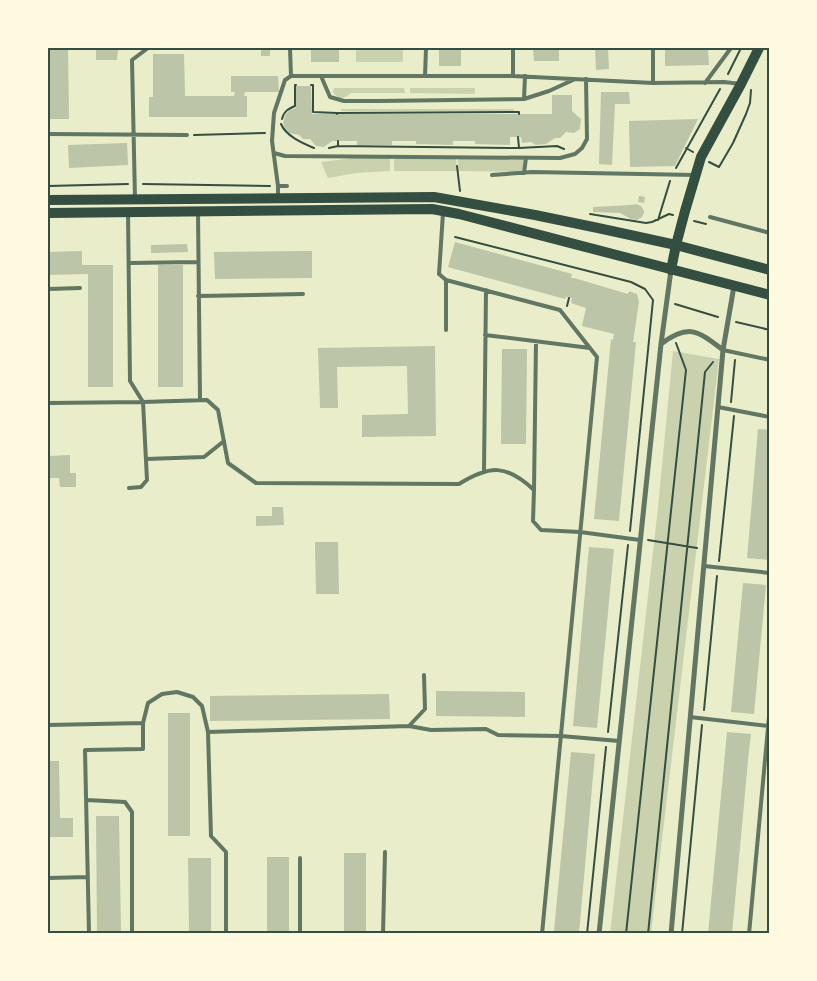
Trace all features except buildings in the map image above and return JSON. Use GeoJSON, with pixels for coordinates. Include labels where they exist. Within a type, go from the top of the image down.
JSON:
{"type":"FeatureCollection","features":[{"type":"Feature","properties":{"kind":"main road"},"geometry":{"type":"LineString","coordinates":[[671,270],[701,158],[759,48]]}},
{"type":"Feature","properties":{"kind":"main road"},"geometry":{"type":"LineString","coordinates":[[48,200],[434,197],[535,215],[676,246],[770,270]]}},
{"type":"Feature","properties":{"kind":"main road"},"geometry":{"type":"LineString","coordinates":[[48,213],[444,210],[770,296]]}},
{"type":"Feature","properties":{"kind":"street"},"geometry":{"type":"LineString","coordinates":[[599,934],[661,344],[671,270]]}},
{"type":"Feature","properties":{"kind":"street"},"geometry":{"type":"LineString","coordinates":[[671,934],[723,350],[734,286]]}},
{"type":"Feature","properties":{"kind":"street"},"geometry":{"type":"LineString","coordinates":[[661,344],[673,335],[684,331],[704,335],[723,350]]}},
{"type":"Feature","properties":{"kind":"lane"},"geometry":{"type":"LineString","coordinates":[[135,199],[132,60],[148,48]]}},
{"type":"Feature","properties":{"kind":"lane"},"geometry":{"type":"LineString","coordinates":[[290,48],[291,76]]}},
{"type":"Feature","properties":{"kind":"lane"},"geometry":{"type":"LineString","coordinates":[[425,76],[426,48]]}},
{"type":"Feature","properties":{"kind":"lane"},"geometry":{"type":"LineString","coordinates":[[512,48],[513,76]]}},
{"type":"Feature","properties":{"kind":"lane"},"geometry":{"type":"LineString","coordinates":[[653,48],[653,83]]}},
{"type":"Feature","properties":{"kind":"lane"},"geometry":{"type":"LineString","coordinates":[[705,82],[731,48]]}},
{"type":"Feature","properties":{"kind":"lane"},"geometry":{"type":"LineString","coordinates":[[278,198],[272,141],[274,113],[285,80],[291,76],[525,76],[653,83],[724,82],[741,84]]}},
{"type":"Feature","properties":{"kind":"lane"},"geometry":{"type":"LineString","coordinates":[[321,76],[330,97],[344,101],[524,99],[549,91],[575,79]]}},
{"type":"Feature","properties":{"kind":"lane"},"geometry":{"type":"LineString","coordinates":[[524,99],[525,76]]}},
{"type":"Feature","properties":{"kind":"lane"},"geometry":{"type":"LineString","coordinates":[[274,152],[285,156],[560,158],[575,154],[582,148],[587,139],[586,79]]}},
{"type":"Feature","properties":{"kind":"lane"},"geometry":{"type":"LineString","coordinates":[[48,134],[187,135]]}},
{"type":"Feature","properties":{"kind":"lane"},"geometry":{"type":"LineString","coordinates":[[524,173],[526,158]]}},
{"type":"Feature","properties":{"kind":"lane"},"geometry":{"type":"LineString","coordinates":[[492,174],[695,175]]}},
{"type":"Feature","properties":{"kind":"lane"},"geometry":{"type":"LineString","coordinates":[[278,186],[287,186]]}},
{"type":"Feature","properties":{"kind":"lane"},"geometry":{"type":"LineString","coordinates":[[444,210],[440,274],[446,280],[560,310],[597,357],[542,934]]}},
{"type":"Feature","properties":{"kind":"lane"},"geometry":{"type":"LineString","coordinates":[[128,212],[130,381],[143,402],[147,480],[142,487],[129,488]]}},
{"type":"Feature","properties":{"kind":"lane"},"geometry":{"type":"LineString","coordinates":[[198,212],[200,400]]}},
{"type":"Feature","properties":{"kind":"lane"},"geometry":{"type":"LineString","coordinates":[[710,217],[770,232]]}},
{"type":"Feature","properties":{"kind":"lane"},"geometry":{"type":"LineString","coordinates":[[129,264],[198,262]]}},
{"type":"Feature","properties":{"kind":"lane"},"geometry":{"type":"LineString","coordinates":[[446,280],[446,330]]}},
{"type":"Feature","properties":{"kind":"lane"},"geometry":{"type":"LineString","coordinates":[[48,288],[80,288]]}},
{"type":"Feature","properties":{"kind":"lane"},"geometry":{"type":"LineString","coordinates":[[484,471],[486,290]]}},
{"type":"Feature","properties":{"kind":"lane"},"geometry":{"type":"LineString","coordinates":[[198,296],[303,294]]}},
{"type":"Feature","properties":{"kind":"lane"},"geometry":{"type":"LineString","coordinates":[[485,335],[590,348]]}},
{"type":"Feature","properties":{"kind":"lane"},"geometry":{"type":"LineString","coordinates":[[536,341],[533,521],[541,530],[580,532],[640,540]]}},
{"type":"Feature","properties":{"kind":"lane"},"geometry":{"type":"LineString","coordinates":[[723,350],[770,360]]}},
{"type":"Feature","properties":{"kind":"lane"},"geometry":{"type":"LineString","coordinates":[[48,403],[207,400],[218,410],[228,463],[256,483],[459,484],[484,471],[498,470],[524,480],[534,490]]}},
{"type":"Feature","properties":{"kind":"lane"},"geometry":{"type":"LineString","coordinates":[[718,407],[770,418]]}},
{"type":"Feature","properties":{"kind":"lane"},"geometry":{"type":"LineString","coordinates":[[146,459],[204,457],[224,441]]}},
{"type":"Feature","properties":{"kind":"lane"},"geometry":{"type":"LineString","coordinates":[[704,566],[770,573]]}},
{"type":"Feature","properties":{"kind":"lane"},"geometry":{"type":"LineString","coordinates":[[409,726],[425,709],[424,675]]}},
{"type":"Feature","properties":{"kind":"lane"},"geometry":{"type":"LineString","coordinates":[[89,934],[85,750],[143,749],[143,723],[148,703],[162,694],[177,692],[193,696],[202,706],[208,732],[210,836],[226,852],[226,934]]}},
{"type":"Feature","properties":{"kind":"lane"},"geometry":{"type":"LineString","coordinates":[[749,934],[770,706]]}},
{"type":"Feature","properties":{"kind":"lane"},"geometry":{"type":"LineString","coordinates":[[690,718],[768,726]]}},
{"type":"Feature","properties":{"kind":"lane"},"geometry":{"type":"LineString","coordinates":[[48,725],[143,723]]}},
{"type":"Feature","properties":{"kind":"lane"},"geometry":{"type":"LineString","coordinates":[[208,732],[409,726],[431,730],[486,729],[498,735],[560,736],[619,741]]}},
{"type":"Feature","properties":{"kind":"lane"},"geometry":{"type":"LineString","coordinates":[[87,800],[125,802],[132,812],[132,934]]}},
{"type":"Feature","properties":{"kind":"lane"},"geometry":{"type":"LineString","coordinates":[[383,934],[385,852]]}},
{"type":"Feature","properties":{"kind":"lane"},"geometry":{"type":"LineString","coordinates":[[300,858],[300,934]]}},
{"type":"Feature","properties":{"kind":"lane"},"geometry":{"type":"LineString","coordinates":[[48,878],[88,878]]}},
{"type":"Feature","properties":{"kind":"path"},"geometry":{"type":"LineString","coordinates":[[674,170],[741,48]]}},
{"type":"Feature","properties":{"kind":"path"},"geometry":{"type":"LineString","coordinates":[[318,148],[313,148],[290,136],[284,130],[281,123],[288,109],[295,106],[295,85],[312,85],[313,112],[337,114],[519,112],[519,114]]}},
{"type":"Feature","properties":{"kind":"path"},"geometry":{"type":"LineString","coordinates":[[686,148],[719,167],[733,143],[746,114],[750,103],[751,90]]}},
{"type":"Feature","properties":{"kind":"path"},"geometry":{"type":"LineString","coordinates":[[187,135],[272,133]]}},
{"type":"Feature","properties":{"kind":"path"},"geometry":{"type":"LineString","coordinates":[[324,149],[338,146],[519,148],[518,137]]}},
{"type":"Feature","properties":{"kind":"path"},"geometry":{"type":"LineString","coordinates":[[338,141],[338,146]]}},
{"type":"Feature","properties":{"kind":"path"},"geometry":{"type":"LineString","coordinates":[[456,147],[460,193]]}},
{"type":"Feature","properties":{"kind":"path"},"geometry":{"type":"LineString","coordinates":[[48,186],[135,184],[278,186]]}},
{"type":"Feature","properties":{"kind":"path"},"geometry":{"type":"LineString","coordinates":[[646,223],[669,214]]}},
{"type":"Feature","properties":{"kind":"path"},"geometry":{"type":"LineString","coordinates":[[456,237],[631,282],[645,289],[653,300],[586,934]]}},
{"type":"Feature","properties":{"kind":"path"},"geometry":{"type":"LineString","coordinates":[[674,304],[718,317]]}},
{"type":"Feature","properties":{"kind":"path"},"geometry":{"type":"LineString","coordinates":[[735,321],[770,330]]}},
{"type":"Feature","properties":{"kind":"path"},"geometry":{"type":"LineString","coordinates":[[626,934],[686,370],[673,335]]}},
{"type":"Feature","properties":{"kind":"path"},"geometry":{"type":"LineString","coordinates":[[648,934],[705,372],[723,350]]}},
{"type":"Feature","properties":{"kind":"path"},"geometry":{"type":"LineString","coordinates":[[682,934],[734,410],[730,401],[736,353]]}},
{"type":"Feature","properties":{"kind":"path"},"geometry":{"type":"LineString","coordinates":[[640,540],[705,550]]}},
{"type":"Feature","properties":{"kind":"green space"},"geometry":{"type":"Polygon","coordinates":[[[356,48],[403,48],[403,62],[356,62],[356,48]]]}},
{"type":"Feature","properties":{"kind":"green space"},"geometry":{"type":"Polygon","coordinates":[[[334,88],[404,88],[405,93],[351,93],[341,98],[335,95],[333,92],[334,88]]]}},
{"type":"Feature","properties":{"kind":"green space"},"geometry":{"type":"Polygon","coordinates":[[[410,88],[475,88],[475,94],[410,93],[410,88]]]}},
{"type":"Feature","properties":{"kind":"green space"},"geometry":{"type":"Polygon","coordinates":[[[341,109],[514,109],[514,111],[341,111],[341,109]]]}},
{"type":"Feature","properties":{"kind":"green space"},"geometry":{"type":"Polygon","coordinates":[[[354,158],[390,158],[390,171],[356,173],[328,178],[321,162],[354,158]]]}},
{"type":"Feature","properties":{"kind":"green space"},"geometry":{"type":"Polygon","coordinates":[[[394,159],[456,159],[457,171],[394,171],[394,159]]]}},
{"type":"Feature","properties":{"kind":"green space"},"geometry":{"type":"Polygon","coordinates":[[[458,159],[525,159],[524,172],[458,171],[458,159]]]}},
{"type":"Feature","properties":{"kind":"green space"},"geometry":{"type":"Polygon","coordinates":[[[673,351],[719,359],[651,933],[610,934],[658,507],[673,351]]]}}]}
